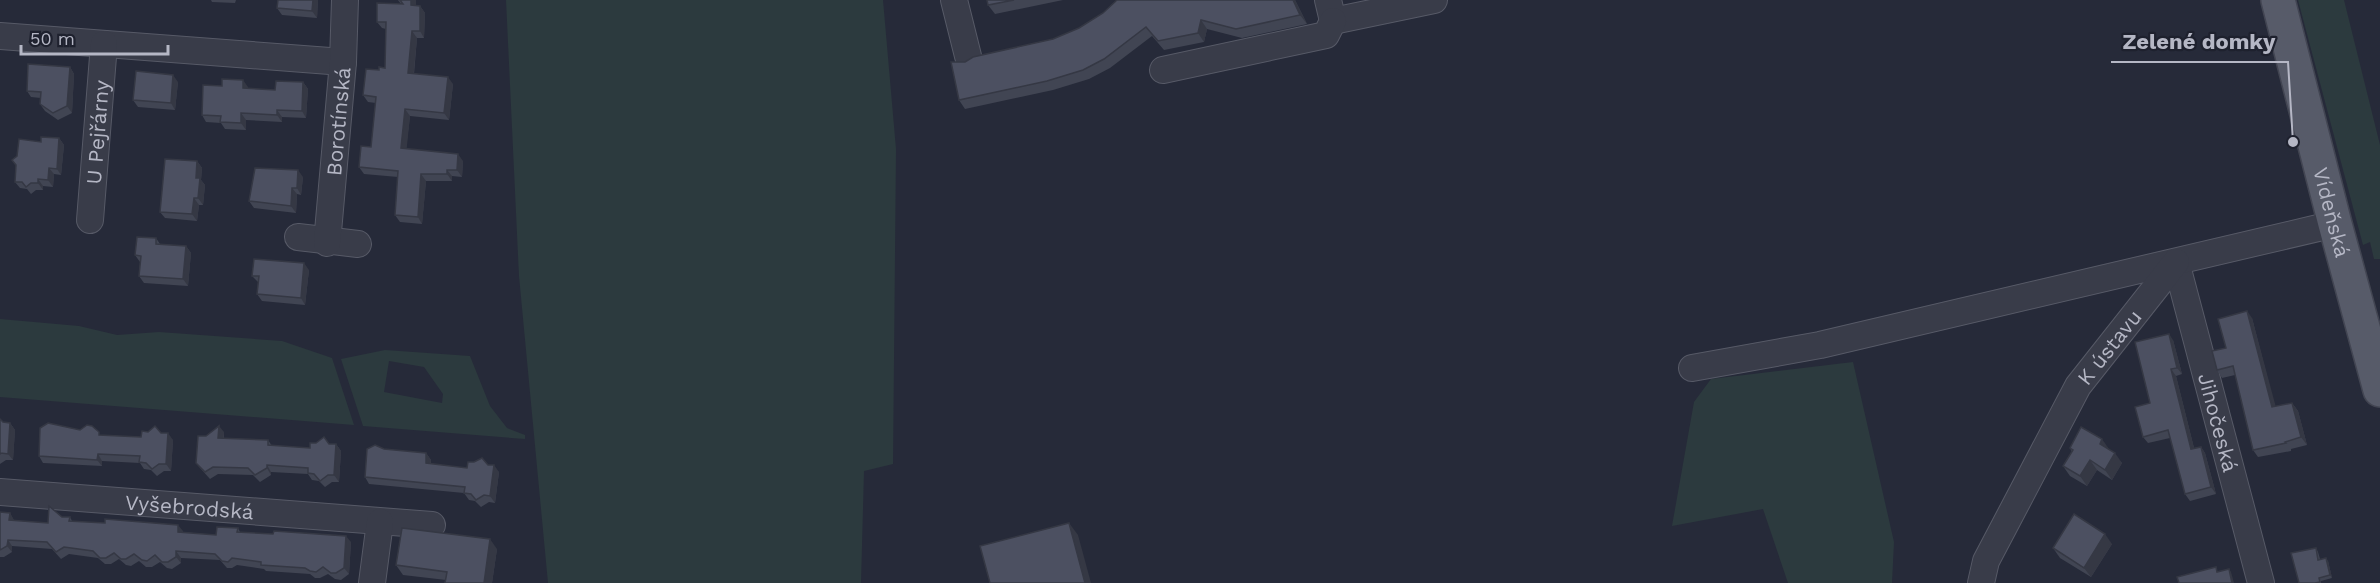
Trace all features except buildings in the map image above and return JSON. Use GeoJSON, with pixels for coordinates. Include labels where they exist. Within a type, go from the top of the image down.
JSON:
{"type":"FeatureCollection","features":[{"type":"Feature","properties":{"kind":"main road","name":"Vídeňská"},"geometry":{"type":"LineString","coordinates":[[2278,0],[2380,390]]}},
{"type":"Feature","properties":{"kind":"street","name":"Borotínská"},"geometry":{"type":"LineString","coordinates":[[327,242],[343,63],[345,0]]}},
{"type":"Feature","properties":{"kind":"street"},"geometry":{"type":"LineString","coordinates":[[954,0],[968,56]]}},
{"type":"Feature","properties":{"kind":"street"},"geometry":{"type":"LineString","coordinates":[[1163,70],[1326,35],[1331,10],[1434,0]]}},
{"type":"Feature","properties":{"kind":"street"},"geometry":{"type":"LineString","coordinates":[[0,36],[343,63]]}},
{"type":"Feature","properties":{"kind":"street","name":"U Pejřárny"},"geometry":{"type":"LineString","coordinates":[[90,220],[104,44]]}},
{"type":"Feature","properties":{"kind":"street"},"geometry":{"type":"LineString","coordinates":[[1692,368],[1820,345],[2335,224]]}},
{"type":"Feature","properties":{"kind":"street"},"geometry":{"type":"LineString","coordinates":[[298,237],[358,244]]}},
{"type":"Feature","properties":{"kind":"street","name":"K ústavu"},"geometry":{"type":"LineString","coordinates":[[1981,583],[1986,561],[2078,386],[2176,262]]}},
{"type":"Feature","properties":{"kind":"street","name":"Jihočeská"},"geometry":{"type":"LineString","coordinates":[[2176,262],[2261,583]]}},
{"type":"Feature","properties":{"kind":"street","name":"Vyšebrodská"},"geometry":{"type":"LineString","coordinates":[[0,492],[432,525]]}},
{"type":"Feature","properties":{"kind":"street"},"geometry":{"type":"LineString","coordinates":[[372,583],[380,522]]}},
{"type":"Feature","properties":{"kind":"shaded area"},"geometry":{"type":"Polygon","coordinates":[[[506,0],[883,0],[896,149],[893,464],[864,471],[861,583],[548,583],[519,276],[506,0]]]}},
{"type":"Feature","properties":{"kind":"shaded area"},"geometry":{"type":"Polygon","coordinates":[[[2298,0],[2344,0],[2380,145],[2380,259],[2374,259],[2370,242],[2363,245],[2298,0]]]}},
{"type":"Feature","properties":{"kind":"shaded area"},"geometry":{"type":"Polygon","coordinates":[[[0,319],[79,326],[117,335],[159,332],[282,341],[332,358],[354,425],[0,397],[0,319]]]}},
{"type":"Feature","properties":{"kind":"shaded area"},"geometry":{"type":"Polygon","coordinates":[[[385,350],[470,356],[490,406],[507,428],[525,435],[525,439],[363,426],[341,359],[385,350]],[[389,361],[384,392],[442,403],[443,394],[424,367],[389,361]]]}},
{"type":"Feature","properties":{"kind":"shaded area"},"geometry":{"type":"Polygon","coordinates":[[[1853,362],[1894,542],[1892,583],[1788,583],[1763,509],[1672,526],[1694,402],[1711,379],[1853,362]]]}},
{"type":"Feature","properties":{"kind":"place","name":"Zelené domky"},"geometry":{"type":"Point","coordinates":[2293,142]}}]}
